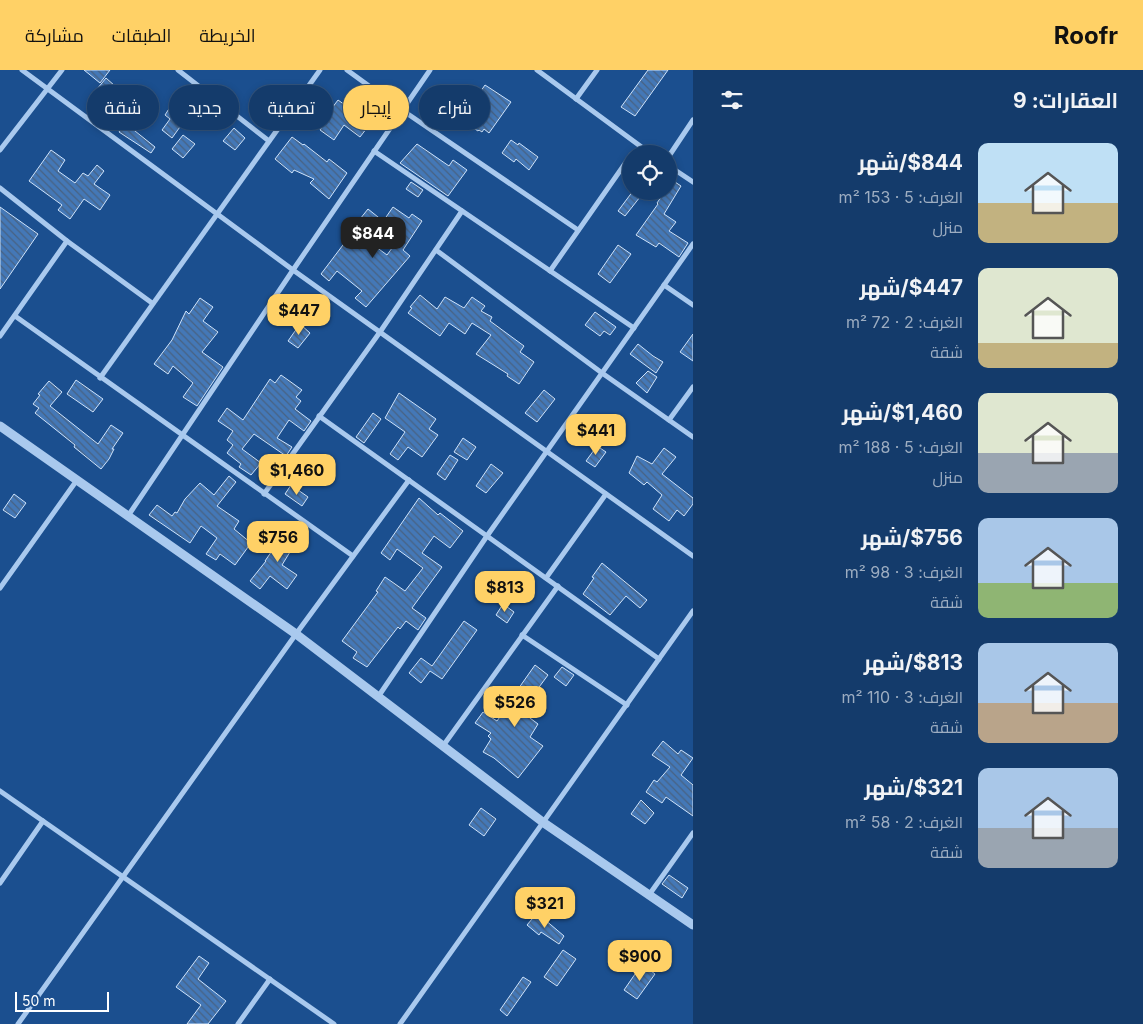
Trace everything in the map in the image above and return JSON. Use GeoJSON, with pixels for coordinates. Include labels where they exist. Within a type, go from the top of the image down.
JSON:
{"type":"FeatureCollection","features":[{"type":"Feature","properties":{"kind":"street"},"geometry":{"type":"LineString","coordinates":[[22,70],[293,270],[693,556]]}},
{"type":"Feature","properties":{"kind":"street"},"geometry":{"type":"LineString","coordinates":[[0,150],[62,70]]}},
{"type":"Feature","properties":{"kind":"street"},"geometry":{"type":"LineString","coordinates":[[100,378],[216,213],[320,70]]}},
{"type":"Feature","properties":{"kind":"street"},"geometry":{"type":"LineString","coordinates":[[347,70],[368,85]]}},
{"type":"Feature","properties":{"kind":"street"},"geometry":{"type":"LineString","coordinates":[[409,100],[430,70]]}},
{"type":"Feature","properties":{"kind":"street"},"geometry":{"type":"LineString","coordinates":[[536,70],[638,145]]}},
{"type":"Feature","properties":{"kind":"street"},"geometry":{"type":"LineString","coordinates":[[576,99],[597,70]]}},
{"type":"Feature","properties":{"kind":"street"},"geometry":{"type":"LineString","coordinates":[[180,71],[269,141]]}},
{"type":"Feature","properties":{"kind":"street"},"geometry":{"type":"LineString","coordinates":[[409,115],[578,230]]}},
{"type":"Feature","properties":{"kind":"street"},"geometry":{"type":"LineString","coordinates":[[676,145],[693,120]]}},
{"type":"Feature","properties":{"kind":"street"},"geometry":{"type":"LineString","coordinates":[[128,516],[388,130]]}},
{"type":"Feature","properties":{"kind":"street"},"geometry":{"type":"LineString","coordinates":[[374,151],[634,328]]}},
{"type":"Feature","properties":{"kind":"street"},"geometry":{"type":"LineString","coordinates":[[550,271],[622,168]]}},
{"type":"Feature","properties":{"kind":"street"},"geometry":{"type":"LineString","coordinates":[[677,171],[693,182]]}},
{"type":"Feature","properties":{"kind":"street"},"geometry":{"type":"LineString","coordinates":[[0,188],[67,241],[152,303]]}},
{"type":"Feature","properties":{"kind":"street"},"geometry":{"type":"LineString","coordinates":[[264,494],[380,332],[462,211]]}},
{"type":"Feature","properties":{"kind":"street"},"geometry":{"type":"LineString","coordinates":[[0,336],[67,241]]}},
{"type":"Feature","properties":{"kind":"street"},"geometry":{"type":"LineString","coordinates":[[378,697],[487,536],[693,244]]}},
{"type":"Feature","properties":{"kind":"street"},"geometry":{"type":"LineString","coordinates":[[436,250],[602,373],[693,437]]}},
{"type":"Feature","properties":{"kind":"street"},"geometry":{"type":"LineString","coordinates":[[664,285],[693,305]]}},
{"type":"Feature","properties":{"kind":"street"},"geometry":{"type":"LineString","coordinates":[[15,316],[353,556]]}},
{"type":"Feature","properties":{"kind":"street"},"geometry":{"type":"LineString","coordinates":[[669,420],[693,387]]}},
{"type":"Feature","properties":{"kind":"street"},"geometry":{"type":"LineString","coordinates":[[319,416],[659,659]]}},
{"type":"Feature","properties":{"kind":"street"},"geometry":{"type":"LineString","coordinates":[[0,426],[296,634],[544,822],[693,925]]}},
{"type":"Feature","properties":{"kind":"street"},"geometry":{"type":"LineString","coordinates":[[0,588],[76,480]]}},
{"type":"Feature","properties":{"kind":"street"},"geometry":{"type":"LineString","coordinates":[[18,1024],[296,634],[409,480]]}},
{"type":"Feature","properties":{"kind":"street"},"geometry":{"type":"LineString","coordinates":[[546,578],[606,494]]}},
{"type":"Feature","properties":{"kind":"street"},"geometry":{"type":"LineString","coordinates":[[443,746],[558,586]]}},
{"type":"Feature","properties":{"kind":"street"},"geometry":{"type":"LineString","coordinates":[[400,1024],[693,611]]}},
{"type":"Feature","properties":{"kind":"street"},"geometry":{"type":"LineString","coordinates":[[522,635],[627,705]]}},
{"type":"Feature","properties":{"kind":"street"},"geometry":{"type":"LineString","coordinates":[[0,791],[334,1024]]}},
{"type":"Feature","properties":{"kind":"street"},"geometry":{"type":"LineString","coordinates":[[0,883],[43,821]]}},
{"type":"Feature","properties":{"kind":"street"},"geometry":{"type":"LineString","coordinates":[[649,895],[693,833]]}},
{"type":"Feature","properties":{"kind":"street"},"geometry":{"type":"LineString","coordinates":[[238,1024],[270,979]]}},
{"type":"Feature","properties":{"kind":"building"},"geometry":{"type":"Polygon","coordinates":[[[84,70],[110,70],[100,83],[84,70]]]}},
{"type":"Feature","properties":{"kind":"building"},"geometry":{"type":"Polygon","coordinates":[[[648,70],[668,70],[635,116],[621,107],[648,70]]]}},
{"type":"Feature","properties":{"kind":"building"},"geometry":{"type":"Polygon","coordinates":[[[106,78],[114,85],[100,85],[106,78]]]}},
{"type":"Feature","properties":{"kind":"building"},"geometry":{"type":"Polygon","coordinates":[[[490,88],[511,102],[489,133],[485,130],[490,130],[490,88]]]}},
{"type":"Feature","properties":{"kind":"building"},"geometry":{"type":"Polygon","coordinates":[[[338,100],[343,104],[343,126],[334,140],[320,130],[333,130],[333,107],[338,100]]]}},
{"type":"Feature","properties":{"kind":"building"},"geometry":{"type":"Polygon","coordinates":[[[169,109],[169,118],[165,115],[169,109]]]}},
{"type":"Feature","properties":{"kind":"building"},"geometry":{"type":"Polygon","coordinates":[[[169,120],[169,130],[178,130],[172,138],[162,130],[169,120]]]}},
{"type":"Feature","properties":{"kind":"building"},"geometry":{"type":"Polygon","coordinates":[[[120,130],[134,130],[155,147],[151,153],[119,132],[120,130]]]}},
{"type":"Feature","properties":{"kind":"building"},"geometry":{"type":"Polygon","coordinates":[[[232,130],[236,130],[245,138],[235,150],[223,141],[232,130]]]}},
{"type":"Feature","properties":{"kind":"building"},"geometry":{"type":"Polygon","coordinates":[[[351,130],[365,130],[360,137],[351,130]]]}},
{"type":"Feature","properties":{"kind":"building"},"geometry":{"type":"Polygon","coordinates":[[[183,135],[195,144],[183,158],[172,149],[183,135]]]}},
{"type":"Feature","properties":{"kind":"building"},"geometry":{"type":"Polygon","coordinates":[[[292,137],[327,162],[329,159],[347,173],[329,199],[310,183],[314,179],[294,170],[292,173],[275,159],[292,137]]]}},
{"type":"Feature","properties":{"kind":"building"},"geometry":{"type":"Polygon","coordinates":[[[511,140],[518,145],[519,143],[538,157],[529,170],[516,159],[514,162],[502,153],[511,140]]]}},
{"type":"Feature","properties":{"kind":"building"},"geometry":{"type":"Polygon","coordinates":[[[417,144],[449,166],[453,160],[467,170],[448,196],[400,163],[417,144]]]}},
{"type":"Feature","properties":{"kind":"building"},"geometry":{"type":"Polygon","coordinates":[[[51,150],[65,160],[58,171],[75,183],[83,173],[88,176],[97,165],[104,171],[94,184],[110,195],[100,210],[84,199],[70,219],[58,210],[62,205],[29,181],[51,150]]]}},
{"type":"Feature","properties":{"kind":"building"},"geometry":{"type":"Polygon","coordinates":[[[411,182],[423,190],[418,197],[406,189],[411,182]]]}},
{"type":"Feature","properties":{"kind":"building"},"geometry":{"type":"Polygon","coordinates":[[[677,183],[681,186],[677,193],[677,183]]]}},
{"type":"Feature","properties":{"kind":"building"},"geometry":{"type":"Polygon","coordinates":[[[626,200],[638,200],[625,216],[618,211],[626,200]]]}},
{"type":"Feature","properties":{"kind":"building"},"geometry":{"type":"Polygon","coordinates":[[[659,200],[672,200],[664,214],[676,222],[669,231],[688,243],[679,257],[659,243],[656,247],[636,235],[659,200]]]}},
{"type":"Feature","properties":{"kind":"building"},"geometry":{"type":"Polygon","coordinates":[[[0,207],[38,234],[0,289],[0,207]]]}},
{"type":"Feature","properties":{"kind":"building"},"geometry":{"type":"Polygon","coordinates":[[[393,207],[409,218],[412,214],[422,221],[403,250],[410,256],[366,307],[355,298],[362,291],[337,271],[329,281],[321,274],[349,237],[364,247],[368,241],[387,255],[403,233],[384,220],[393,207]]]}},
{"type":"Feature","properties":{"kind":"building"},"geometry":{"type":"Polygon","coordinates":[[[368,209],[383,221],[375,231],[360,219],[368,209]]]}},
{"type":"Feature","properties":{"kind":"building"},"geometry":{"type":"Polygon","coordinates":[[[618,245],[631,254],[610,283],[598,274],[618,245]]]}},
{"type":"Feature","properties":{"kind":"building"},"geometry":{"type":"Polygon","coordinates":[[[420,295],[437,309],[445,297],[464,308],[472,297],[485,306],[481,311],[492,317],[490,321],[524,346],[520,352],[534,362],[519,384],[507,376],[508,374],[476,354],[491,335],[472,323],[465,334],[449,323],[440,336],[408,313],[412,308],[410,307],[420,295]]]}},
{"type":"Feature","properties":{"kind":"building"},"geometry":{"type":"Polygon","coordinates":[[[200,298],[213,307],[203,321],[218,332],[202,352],[223,367],[197,406],[183,397],[193,383],[173,366],[168,374],[154,364],[172,340],[186,311],[189,314],[200,298]]]}},
{"type":"Feature","properties":{"kind":"building"},"geometry":{"type":"Polygon","coordinates":[[[595,312],[616,327],[610,335],[604,331],[600,336],[585,325],[595,312]]]}},
{"type":"Feature","properties":{"kind":"building"},"geometry":{"type":"Polygon","coordinates":[[[300,324],[310,333],[298,348],[288,341],[300,324]]]}},
{"type":"Feature","properties":{"kind":"building"},"geometry":{"type":"Polygon","coordinates":[[[693,334],[693,361],[680,352],[693,334]]]}},
{"type":"Feature","properties":{"kind":"building"},"geometry":{"type":"Polygon","coordinates":[[[638,344],[663,362],[656,373],[630,354],[638,344]]]}},
{"type":"Feature","properties":{"kind":"building"},"geometry":{"type":"Polygon","coordinates":[[[648,371],[657,377],[647,393],[636,383],[648,371]]]}},
{"type":"Feature","properties":{"kind":"building"},"geometry":{"type":"Polygon","coordinates":[[[281,375],[302,390],[296,397],[301,401],[295,409],[311,421],[304,431],[289,420],[277,438],[292,447],[286,456],[254,434],[242,449],[261,463],[251,475],[239,467],[241,464],[227,453],[233,445],[227,440],[233,431],[218,421],[227,408],[243,420],[270,379],[275,383],[281,375]]]}},
{"type":"Feature","properties":{"kind":"building"},"geometry":{"type":"Polygon","coordinates":[[[76,380],[103,399],[93,412],[67,394],[76,380]]]}},
{"type":"Feature","properties":{"kind":"building"},"geometry":{"type":"Polygon","coordinates":[[[49,381],[62,392],[50,406],[98,444],[111,425],[123,433],[112,449],[114,449],[109,459],[101,469],[35,413],[39,408],[33,404],[40,395],[38,394],[49,381]]]}},
{"type":"Feature","properties":{"kind":"building"},"geometry":{"type":"Polygon","coordinates":[[[544,390],[555,399],[537,422],[525,413],[544,390]]]}},
{"type":"Feature","properties":{"kind":"building"},"geometry":{"type":"Polygon","coordinates":[[[399,393],[436,419],[429,429],[438,435],[422,457],[408,447],[398,460],[390,454],[405,432],[385,418],[399,393]]]}},
{"type":"Feature","properties":{"kind":"building"},"geometry":{"type":"Polygon","coordinates":[[[373,413],[381,419],[364,443],[356,437],[373,413]]]}},
{"type":"Feature","properties":{"kind":"building"},"geometry":{"type":"Polygon","coordinates":[[[463,438],[476,447],[467,460],[454,452],[463,438]]]}},
{"type":"Feature","properties":{"kind":"building"},"geometry":{"type":"Polygon","coordinates":[[[597,446],[606,452],[595,467],[586,461],[597,446]]]}},
{"type":"Feature","properties":{"kind":"building"},"geometry":{"type":"Polygon","coordinates":[[[664,448],[676,457],[662,474],[693,498],[693,504],[684,516],[677,510],[669,521],[653,509],[662,495],[647,482],[644,485],[629,473],[637,456],[652,464],[664,448]]]}},
{"type":"Feature","properties":{"kind":"building"},"geometry":{"type":"Polygon","coordinates":[[[450,455],[458,460],[445,480],[437,474],[450,455]]]}},
{"type":"Feature","properties":{"kind":"building"},"geometry":{"type":"Polygon","coordinates":[[[491,464],[503,473],[486,493],[476,486],[491,464]]]}},
{"type":"Feature","properties":{"kind":"building"},"geometry":{"type":"Polygon","coordinates":[[[229,476],[236,482],[217,506],[239,521],[234,529],[251,543],[235,565],[220,554],[216,560],[206,554],[217,538],[201,526],[190,543],[149,515],[157,505],[172,516],[175,512],[177,513],[185,499],[200,483],[214,495],[229,476]]]}},
{"type":"Feature","properties":{"kind":"building"},"geometry":{"type":"Polygon","coordinates":[[[291,485],[308,497],[302,506],[285,494],[291,485]]]}},
{"type":"Feature","properties":{"kind":"building"},"geometry":{"type":"Polygon","coordinates":[[[14,494],[26,503],[15,518],[3,510],[14,494]]]}},
{"type":"Feature","properties":{"kind":"building"},"geometry":{"type":"Polygon","coordinates":[[[419,498],[438,515],[440,513],[463,531],[450,548],[434,536],[422,553],[442,567],[412,608],[426,618],[418,630],[406,621],[400,629],[398,627],[367,667],[353,658],[357,652],[342,641],[378,592],[376,591],[385,577],[405,591],[423,568],[397,549],[390,560],[381,553],[419,498]]]}},
{"type":"Feature","properties":{"kind":"building"},"geometry":{"type":"Polygon","coordinates":[[[291,527],[301,534],[282,565],[297,575],[287,589],[270,576],[260,589],[250,581],[280,539],[282,540],[291,527]]]}},
{"type":"Feature","properties":{"kind":"building"},"geometry":{"type":"Polygon","coordinates":[[[602,563],[647,600],[640,608],[626,596],[610,615],[583,594],[602,563]]]}},
{"type":"Feature","properties":{"kind":"building"},"geometry":{"type":"Polygon","coordinates":[[[497,573],[510,582],[500,597],[481,584],[486,575],[493,579],[497,573]]]}},
{"type":"Feature","properties":{"kind":"building"},"geometry":{"type":"Polygon","coordinates":[[[503,604],[514,612],[507,623],[496,615],[503,604]]]}},
{"type":"Feature","properties":{"kind":"building"},"geometry":{"type":"Polygon","coordinates":[[[464,621],[477,630],[442,679],[430,671],[421,683],[409,673],[421,658],[432,666],[464,621]]]}},
{"type":"Feature","properties":{"kind":"building"},"geometry":{"type":"Polygon","coordinates":[[[535,665],[548,675],[528,702],[537,708],[530,718],[538,724],[530,737],[543,746],[518,778],[494,758],[483,752],[491,739],[488,736],[491,733],[475,723],[483,712],[497,721],[535,665]]]}},
{"type":"Feature","properties":{"kind":"building"},"geometry":{"type":"Polygon","coordinates":[[[562,667],[574,675],[566,686],[554,677],[562,667]]]}},
{"type":"Feature","properties":{"kind":"building"},"geometry":{"type":"Polygon","coordinates":[[[663,741],[678,754],[681,750],[693,758],[681,775],[693,785],[693,816],[666,797],[662,803],[646,792],[654,780],[657,782],[670,767],[652,755],[663,741]]]}},
{"type":"Feature","properties":{"kind":"building"},"geometry":{"type":"Polygon","coordinates":[[[641,800],[654,813],[645,824],[631,814],[641,800]]]}},
{"type":"Feature","properties":{"kind":"building"},"geometry":{"type":"Polygon","coordinates":[[[481,808],[496,819],[484,836],[469,825],[481,808]]]}},
{"type":"Feature","properties":{"kind":"building"},"geometry":{"type":"Polygon","coordinates":[[[669,875],[688,888],[682,898],[662,884],[669,875]]]}},
{"type":"Feature","properties":{"kind":"building"},"geometry":{"type":"Polygon","coordinates":[[[537,913],[564,936],[559,944],[541,932],[539,935],[527,925],[537,913]]]}},
{"type":"Feature","properties":{"kind":"building"},"geometry":{"type":"Polygon","coordinates":[[[563,950],[576,959],[557,986],[544,977],[563,950]]]}},
{"type":"Feature","properties":{"kind":"building"},"geometry":{"type":"Polygon","coordinates":[[[199,956],[209,963],[198,979],[226,1001],[208,1024],[187,1024],[201,1005],[176,987],[199,956]]]}},
{"type":"Feature","properties":{"kind":"building"},"geometry":{"type":"Polygon","coordinates":[[[642,964],[655,974],[637,999],[624,990],[642,964]]]}},
{"type":"Feature","properties":{"kind":"building"},"geometry":{"type":"Polygon","coordinates":[[[523,977],[531,982],[507,1016],[500,1010],[523,977]]]}}]}
